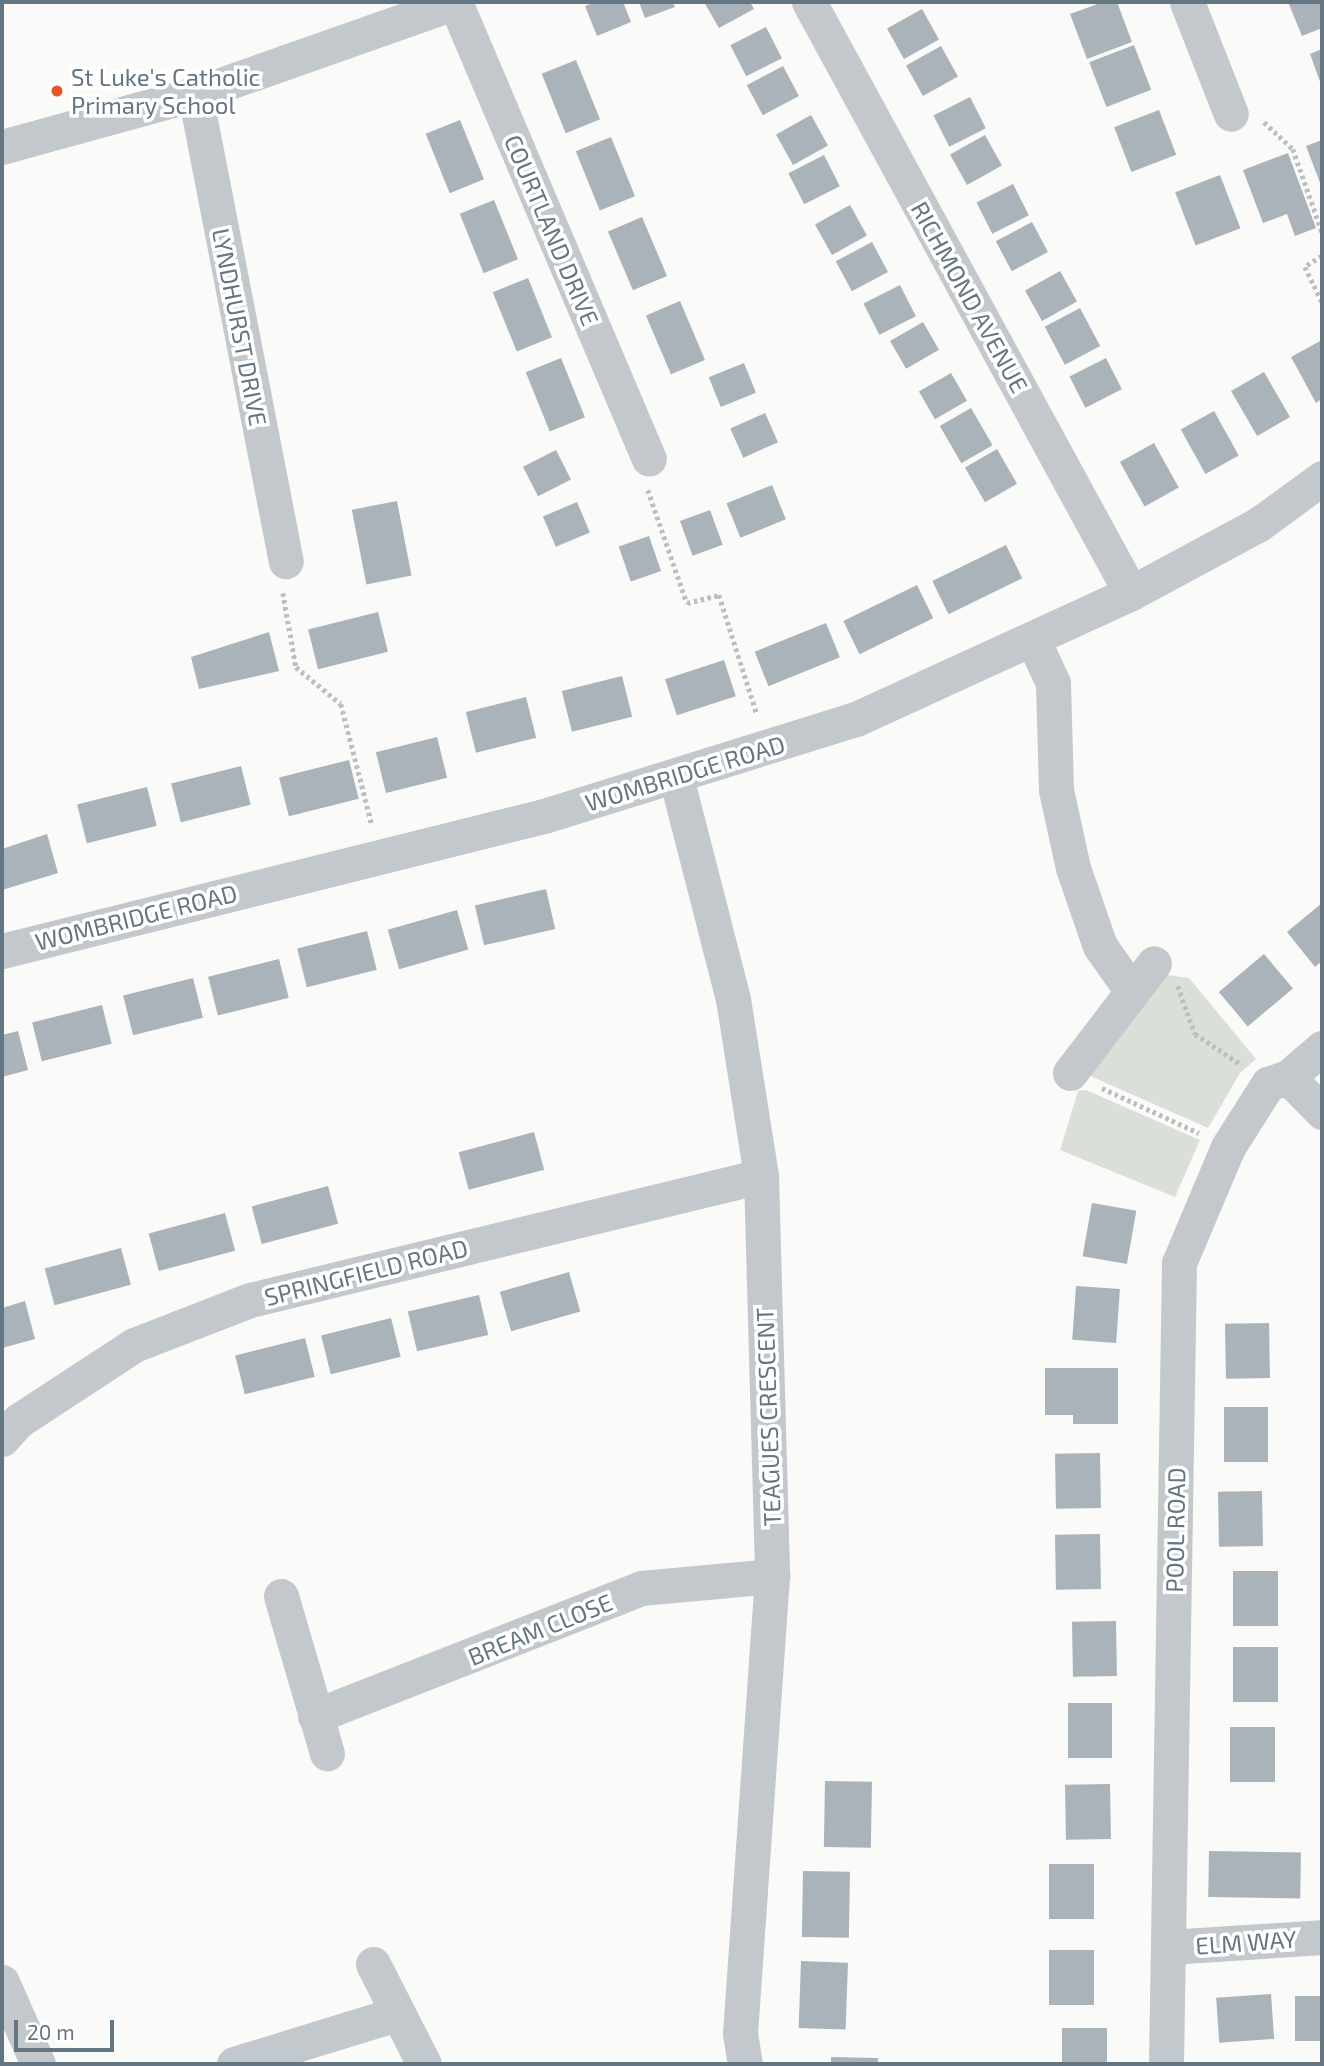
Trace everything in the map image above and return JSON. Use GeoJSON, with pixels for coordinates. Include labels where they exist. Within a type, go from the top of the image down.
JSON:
{"type":"FeatureCollection","features":[{"type":"Feature","properties":{"kind":"street"},"geometry":{"type":"LineString","coordinates":[[2,147],[195,94],[456,2]]}},
{"type":"Feature","properties":{"kind":"street","name":"COURTLAND DRIVE"},"geometry":{"type":"LineString","coordinates":[[456,2],[649,458]]}},
{"type":"Feature","properties":{"kind":"street","name":"RICHMOND AVENUE"},"geometry":{"type":"LineString","coordinates":[[809,2],[1131,593]]}},
{"type":"Feature","properties":{"kind":"street"},"geometry":{"type":"LineString","coordinates":[[1187,2],[1231,114]]}},
{"type":"Feature","properties":{"kind":"street","name":"LYNDHURST DRIVE"},"geometry":{"type":"LineString","coordinates":[[195,94],[286,561]]}},
{"type":"Feature","properties":{"kind":"street","name":"WOMBRIDGE ROAD"},"geometry":{"type":"LineString","coordinates":[[2,951],[676,778],[856,719],[1034,642],[1131,593],[1259,524],[1322,478]]}},
{"type":"Feature","properties":{"kind":"street"},"geometry":{"type":"LineString","coordinates":[[1034,642],[1053,683],[1056,790],[1073,868],[1100,946],[1131,990]]}},
{"type":"Feature","properties":{"kind":"street","name":"TEAGUES CRESCENT"},"geometry":{"type":"LineString","coordinates":[[676,778],[733,999],[761,1176],[772,1576],[740,2033],[745,2064]]}},
{"type":"Feature","properties":{"kind":"street"},"geometry":{"type":"LineString","coordinates":[[1070,1073],[1154,963]]}},
{"type":"Feature","properties":{"kind":"street","name":"POOL ROAD"},"geometry":{"type":"LineString","coordinates":[[1166,2064],[1179,1263],[1228,1147],[1278,1080],[1322,1048]]}},
{"type":"Feature","properties":{"kind":"street"},"geometry":{"type":"LineString","coordinates":[[1278,1080],[1322,1112]]}},
{"type":"Feature","properties":{"kind":"street","name":"SPRINGFIELD ROAD"},"geometry":{"type":"LineString","coordinates":[[2,1438],[18,1421],[134,1345],[250,1300],[761,1176]]}},
{"type":"Feature","properties":{"kind":"street","name":"BREAM CLOSE"},"geometry":{"type":"LineString","coordinates":[[315,1716],[641,1588],[772,1576]]}},
{"type":"Feature","properties":{"kind":"street"},"geometry":{"type":"LineString","coordinates":[[281,1596],[327,1753]]}},
{"type":"Feature","properties":{"kind":"street","name":"ELM WAY"},"geometry":{"type":"LineString","coordinates":[[1169,1947],[1322,1937]]}},
{"type":"Feature","properties":{"kind":"street"},"geometry":{"type":"LineString","coordinates":[[373,1964],[424,2064]]}},
{"type":"Feature","properties":{"kind":"street"},"geometry":{"type":"LineString","coordinates":[[2,1982],[38,2064]]}},
{"type":"Feature","properties":{"kind":"street"},"geometry":{"type":"LineString","coordinates":[[234,2064],[397,2014]]}},
{"type":"Feature","properties":{"kind":"path"},"geometry":{"type":"LineString","coordinates":[[1231,114],[1268,122],[1293,149],[1322,232]]}},
{"type":"Feature","properties":{"kind":"path"},"geometry":{"type":"LineString","coordinates":[[1322,256],[1305,267],[1322,302]]}},
{"type":"Feature","properties":{"kind":"path"},"geometry":{"type":"LineString","coordinates":[[649,458],[648,490],[687,603],[719,595],[768,747]]}},
{"type":"Feature","properties":{"kind":"path"},"geometry":{"type":"LineString","coordinates":[[286,561],[283,591],[296,667],[341,704],[379,856]]}},
{"type":"Feature","properties":{"kind":"path"},"geometry":{"type":"LineString","coordinates":[[1154,963],[1172,971],[1195,1034],[1278,1080]]}},
{"type":"Feature","properties":{"kind":"path"},"geometry":{"type":"LineString","coordinates":[[1070,1073],[1228,1147]]}},
{"type":"Feature","properties":{"kind":"shaded area"},"geometry":{"type":"Polygon","coordinates":[[[1167,975],[1189,978],[1256,1059],[1240,1073],[1208,1128],[1088,1075],[1167,975]]]}},
{"type":"Feature","properties":{"kind":"shaded area"},"geometry":{"type":"Polygon","coordinates":[[[1086,1090],[1200,1140],[1175,1197],[1060,1150],[1078,1091],[1086,1090]]]}},
{"type":"Feature","properties":{"kind":"building"},"geometry":{"type":"Polygon","coordinates":[[[596,2],[623,2],[631,22],[597,36],[585,6],[596,2]]]}},
{"type":"Feature","properties":{"kind":"building"},"geometry":{"type":"Polygon","coordinates":[[[639,2],[673,2],[675,7],[645,18],[639,2]]]}},
{"type":"Feature","properties":{"kind":"building"},"geometry":{"type":"Polygon","coordinates":[[[704,2],[750,2],[754,9],[719,28],[704,2]]]}},
{"type":"Feature","properties":{"kind":"building"},"geometry":{"type":"Polygon","coordinates":[[[1103,2],[1117,2],[1132,42],[1087,59],[1070,14],[1103,2]]]}},
{"type":"Feature","properties":{"kind":"building"},"geometry":{"type":"Polygon","coordinates":[[[1288,2],[1322,2],[1322,28],[1302,36],[1288,2]]]}},
{"type":"Feature","properties":{"kind":"building"},"geometry":{"type":"Polygon","coordinates":[[[922,9],[939,40],[904,59],[887,28],[922,9]]]}},
{"type":"Feature","properties":{"kind":"building"},"geometry":{"type":"Polygon","coordinates":[[[766,27],[782,58],[746,76],[730,45],[766,27]]]}},
{"type":"Feature","properties":{"kind":"building"},"geometry":{"type":"Polygon","coordinates":[[[1134,45],[1151,90],[1106,107],[1089,62],[1134,45]]]}},
{"type":"Feature","properties":{"kind":"building"},"geometry":{"type":"Polygon","coordinates":[[[941,46],[958,77],[923,96],[906,65],[941,46]]]}},
{"type":"Feature","properties":{"kind":"building"},"geometry":{"type":"Polygon","coordinates":[[[1322,49],[1322,87],[1310,54],[1322,49]]]}},
{"type":"Feature","properties":{"kind":"building"},"geometry":{"type":"Polygon","coordinates":[[[576,60],[600,119],[566,133],[542,74],[576,60]]]}},
{"type":"Feature","properties":{"kind":"building"},"geometry":{"type":"Polygon","coordinates":[[[783,66],[799,96],[763,115],[747,85],[783,66]]]}},
{"type":"Feature","properties":{"kind":"building"},"geometry":{"type":"Polygon","coordinates":[[[970,97],[986,128],[949,147],[933,116],[970,97]]]}},
{"type":"Feature","properties":{"kind":"building"},"geometry":{"type":"Polygon","coordinates":[[[1159,110],[1176,155],[1131,172],[1114,127],[1159,110]]]}},
{"type":"Feature","properties":{"kind":"building"},"geometry":{"type":"Polygon","coordinates":[[[811,115],[828,146],[793,165],[776,134],[811,115]]]}},
{"type":"Feature","properties":{"kind":"building"},"geometry":{"type":"Polygon","coordinates":[[[460,120],[484,179],[450,193],[426,134],[460,120]]]}},
{"type":"Feature","properties":{"kind":"building"},"geometry":{"type":"Polygon","coordinates":[[[985,135],[1002,166],[967,185],[950,154],[985,135]]]}},
{"type":"Feature","properties":{"kind":"building"},"geometry":{"type":"Polygon","coordinates":[[[611,137],[635,196],[600,211],[576,151],[611,137]]]}},
{"type":"Feature","properties":{"kind":"building"},"geometry":{"type":"Polygon","coordinates":[[[1322,140],[1322,188],[1306,146],[1322,140]]]}},
{"type":"Feature","properties":{"kind":"building"},"geometry":{"type":"Polygon","coordinates":[[[1288,153],[1316,228],[1295,236],[1287,214],[1263,223],[1243,170],[1288,153]]]}},
{"type":"Feature","properties":{"kind":"building"},"geometry":{"type":"Polygon","coordinates":[[[824,155],[840,186],[804,204],[788,173],[824,155]]]}},
{"type":"Feature","properties":{"kind":"building"},"geometry":{"type":"Polygon","coordinates":[[[1220,175],[1240,228],[1196,245],[1175,192],[1220,175]]]}},
{"type":"Feature","properties":{"kind":"building"},"geometry":{"type":"Polygon","coordinates":[[[1013,184],[1029,215],[992,234],[976,203],[1013,184]]]}},
{"type":"Feature","properties":{"kind":"building"},"geometry":{"type":"Polygon","coordinates":[[[494,200],[518,259],[484,273],[460,214],[494,200]]]}},
{"type":"Feature","properties":{"kind":"building"},"geometry":{"type":"Polygon","coordinates":[[[850,205],[867,236],[832,255],[815,224],[850,205]]]}},
{"type":"Feature","properties":{"kind":"building"},"geometry":{"type":"Polygon","coordinates":[[[642,217],[667,276],[633,290],[608,231],[642,217]]]}},
{"type":"Feature","properties":{"kind":"building"},"geometry":{"type":"Polygon","coordinates":[[[1032,222],[1048,252],[1012,271],[996,241],[1032,222]]]}},
{"type":"Feature","properties":{"kind":"building"},"geometry":{"type":"Polygon","coordinates":[[[872,242],[888,272],[852,291],[836,261],[872,242]]]}},
{"type":"Feature","properties":{"kind":"building"},"geometry":{"type":"Polygon","coordinates":[[[1060,271],[1077,302],[1042,321],[1025,290],[1060,271]]]}},
{"type":"Feature","properties":{"kind":"building"},"geometry":{"type":"Polygon","coordinates":[[[528,278],[552,337],[517,352],[493,292],[528,278]]]}},
{"type":"Feature","properties":{"kind":"building"},"geometry":{"type":"Polygon","coordinates":[[[900,285],[916,316],[879,335],[863,304],[900,285]]]}},
{"type":"Feature","properties":{"kind":"building"},"geometry":{"type":"Polygon","coordinates":[[[680,301],[705,360],[671,374],[646,315],[680,301]]]}},
{"type":"Feature","properties":{"kind":"building"},"geometry":{"type":"Polygon","coordinates":[[[1080,308],[1100,346],[1065,365],[1045,327],[1080,308]]]}},
{"type":"Feature","properties":{"kind":"building"},"geometry":{"type":"Polygon","coordinates":[[[923,322],[939,350],[906,369],[890,341],[923,322]]]}},
{"type":"Feature","properties":{"kind":"building"},"geometry":{"type":"Polygon","coordinates":[[[1322,340],[1322,399],[1316,403],[1291,357],[1322,340]]]}},
{"type":"Feature","properties":{"kind":"building"},"geometry":{"type":"Polygon","coordinates":[[[561,358],[585,417],[550,432],[526,372],[561,358]]]}},
{"type":"Feature","properties":{"kind":"building"},"geometry":{"type":"Polygon","coordinates":[[[1106,358],[1122,389],[1085,408],[1069,377],[1106,358]]]}},
{"type":"Feature","properties":{"kind":"building"},"geometry":{"type":"Polygon","coordinates":[[[744,363],[756,393],[721,407],[709,377],[744,363]]]}},
{"type":"Feature","properties":{"kind":"building"},"geometry":{"type":"Polygon","coordinates":[[[1264,372],[1290,417],[1257,436],[1231,391],[1264,372]]]}},
{"type":"Feature","properties":{"kind":"building"},"geometry":{"type":"Polygon","coordinates":[[[951,373],[967,401],[935,419],[919,392],[951,373]]]}},
{"type":"Feature","properties":{"kind":"building"},"geometry":{"type":"Polygon","coordinates":[[[971,408],[992,445],[961,463],[940,426],[971,408]]]}},
{"type":"Feature","properties":{"kind":"building"},"geometry":{"type":"Polygon","coordinates":[[[1214,411],[1239,456],[1205,474],[1181,429],[1214,411]]]}},
{"type":"Feature","properties":{"kind":"building"},"geometry":{"type":"Polygon","coordinates":[[[765,413],[778,442],[743,458],[730,428],[765,413]]]}},
{"type":"Feature","properties":{"kind":"building"},"geometry":{"type":"Polygon","coordinates":[[[1154,443],[1179,488],[1145,507],[1120,462],[1154,443]]]}},
{"type":"Feature","properties":{"kind":"building"},"geometry":{"type":"Polygon","coordinates":[[[997,449],[1017,484],[985,502],[965,468],[997,449]]]}},
{"type":"Feature","properties":{"kind":"building"},"geometry":{"type":"Polygon","coordinates":[[[556,450],[571,479],[538,496],[523,467],[556,450]]]}},
{"type":"Feature","properties":{"kind":"building"},"geometry":{"type":"Polygon","coordinates":[[[772,485],[786,519],[740,538],[727,503],[772,485]]]}},
{"type":"Feature","properties":{"kind":"building"},"geometry":{"type":"Polygon","coordinates":[[[397,501],[412,576],[366,584],[352,510],[397,501]]]}},
{"type":"Feature","properties":{"kind":"building"},"geometry":{"type":"Polygon","coordinates":[[[577,502],[590,532],[556,547],[543,516],[577,502]]]}},
{"type":"Feature","properties":{"kind":"building"},"geometry":{"type":"Polygon","coordinates":[[[710,510],[723,545],[693,556],[680,521],[710,510]]]}},
{"type":"Feature","properties":{"kind":"building"},"geometry":{"type":"Polygon","coordinates":[[[649,536],[661,571],[631,581],[619,546],[649,536]]]}},
{"type":"Feature","properties":{"kind":"building"},"geometry":{"type":"Polygon","coordinates":[[[1006,545],[1022,578],[949,614],[932,581],[1006,545]]]}},
{"type":"Feature","properties":{"kind":"building"},"geometry":{"type":"Polygon","coordinates":[[[917,585],[933,618],[860,654],[843,621],[917,585]]]}},
{"type":"Feature","properties":{"kind":"building"},"geometry":{"type":"Polygon","coordinates":[[[378,612],[388,652],[318,669],[308,629],[378,612]]]}},
{"type":"Feature","properties":{"kind":"building"},"geometry":{"type":"Polygon","coordinates":[[[826,623],[840,657],[768,686],[755,652],[826,623]]]}},
{"type":"Feature","properties":{"kind":"building"},"geometry":{"type":"Polygon","coordinates":[[[269,632],[279,671],[199,689],[191,657],[269,632]]]}},
{"type":"Feature","properties":{"kind":"building"},"geometry":{"type":"Polygon","coordinates":[[[724,660],[736,696],[677,715],[665,679],[724,660]]]}},
{"type":"Feature","properties":{"kind":"building"},"geometry":{"type":"Polygon","coordinates":[[[622,676],[632,717],[572,732],[562,691],[622,676]]]}},
{"type":"Feature","properties":{"kind":"building"},"geometry":{"type":"Polygon","coordinates":[[[526,697],[536,738],[476,753],[466,712],[526,697]]]}},
{"type":"Feature","properties":{"kind":"building"},"geometry":{"type":"Polygon","coordinates":[[[437,737],[447,778],[386,793],[376,752],[437,737]]]}},
{"type":"Feature","properties":{"kind":"building"},"geometry":{"type":"Polygon","coordinates":[[[349,760],[359,799],[289,816],[279,777],[349,760]]]}},
{"type":"Feature","properties":{"kind":"building"},"geometry":{"type":"Polygon","coordinates":[[[241,766],[251,805],[181,822],[171,783],[241,766]]]}},
{"type":"Feature","properties":{"kind":"building"},"geometry":{"type":"Polygon","coordinates":[[[147,787],[157,826],[87,843],[77,804],[147,787]]]}},
{"type":"Feature","properties":{"kind":"building"},"geometry":{"type":"Polygon","coordinates":[[[47,834],[58,873],[2,890],[2,849],[47,834]]]}},
{"type":"Feature","properties":{"kind":"building"},"geometry":{"type":"Polygon","coordinates":[[[546,889],[555,929],[484,945],[475,905],[546,889]]]}},
{"type":"Feature","properties":{"kind":"building"},"geometry":{"type":"Polygon","coordinates":[[[1322,903],[1322,961],[1315,967],[1287,932],[1322,903]]]}},
{"type":"Feature","properties":{"kind":"building"},"geometry":{"type":"Polygon","coordinates":[[[457,910],[468,949],[399,969],[388,930],[457,910]]]}},
{"type":"Feature","properties":{"kind":"building"},"geometry":{"type":"Polygon","coordinates":[[[367,931],[377,970],[307,987],[297,948],[367,931]]]}},
{"type":"Feature","properties":{"kind":"building"},"geometry":{"type":"Polygon","coordinates":[[[1264,954],[1293,988],[1248,1026],[1219,992],[1264,954]]]}},
{"type":"Feature","properties":{"kind":"building"},"geometry":{"type":"Polygon","coordinates":[[[279,959],[289,998],[218,1015],[208,977],[279,959]]]}},
{"type":"Feature","properties":{"kind":"building"},"geometry":{"type":"Polygon","coordinates":[[[193,978],[203,1018],[133,1035],[123,995],[193,978]]]}},
{"type":"Feature","properties":{"kind":"building"},"geometry":{"type":"Polygon","coordinates":[[[102,1005],[112,1044],[42,1061],[32,1022],[102,1005]]]}},
{"type":"Feature","properties":{"kind":"building"},"geometry":{"type":"Polygon","coordinates":[[[18,1031],[28,1070],[2,1077],[2,1035],[18,1031]]]}},
{"type":"Feature","properties":{"kind":"building"},"geometry":{"type":"Polygon","coordinates":[[[534,1132],[544,1170],[469,1190],[459,1152],[534,1132]]]}},
{"type":"Feature","properties":{"kind":"building"},"geometry":{"type":"Polygon","coordinates":[[[328,1186],[338,1224],[262,1244],[252,1206],[328,1186]]]}},
{"type":"Feature","properties":{"kind":"building"},"geometry":{"type":"Polygon","coordinates":[[[1092,1203],[1136,1211],[1127,1264],[1083,1256],[1092,1203]]]}},
{"type":"Feature","properties":{"kind":"building"},"geometry":{"type":"Polygon","coordinates":[[[225,1213],[235,1251],[159,1271],[149,1233],[225,1213]]]}},
{"type":"Feature","properties":{"kind":"building"},"geometry":{"type":"Polygon","coordinates":[[[121,1248],[131,1285],[55,1305],[45,1268],[121,1248]]]}},
{"type":"Feature","properties":{"kind":"building"},"geometry":{"type":"Polygon","coordinates":[[[569,1272],[580,1311],[511,1331],[500,1292],[569,1272]]]}},
{"type":"Feature","properties":{"kind":"building"},"geometry":{"type":"Polygon","coordinates":[[[1076,1286],[1120,1289],[1116,1343],[1072,1340],[1076,1286]]]}},
{"type":"Feature","properties":{"kind":"building"},"geometry":{"type":"Polygon","coordinates":[[[479,1295],[488,1335],[417,1351],[408,1311],[479,1295]]]}},
{"type":"Feature","properties":{"kind":"building"},"geometry":{"type":"Polygon","coordinates":[[[25,1301],[35,1339],[2,1348],[2,1308],[25,1301]]]}},
{"type":"Feature","properties":{"kind":"building"},"geometry":{"type":"Polygon","coordinates":[[[391,1318],[401,1357],[331,1374],[321,1335],[391,1318]]]}},
{"type":"Feature","properties":{"kind":"building"},"geometry":{"type":"Polygon","coordinates":[[[1269,1323],[1270,1378],[1226,1379],[1225,1324],[1269,1323]]]}},
{"type":"Feature","properties":{"kind":"building"},"geometry":{"type":"Polygon","coordinates":[[[305,1338],[315,1377],[245,1394],[235,1355],[305,1338]]]}},
{"type":"Feature","properties":{"kind":"building"},"geometry":{"type":"Polygon","coordinates":[[[1045,1368],[1118,1368],[1118,1424],[1073,1424],[1073,1415],[1045,1415],[1045,1368]]]}},
{"type":"Feature","properties":{"kind":"building"},"geometry":{"type":"Polygon","coordinates":[[[1224,1407],[1268,1407],[1268,1462],[1224,1462],[1224,1407]]]}},
{"type":"Feature","properties":{"kind":"building"},"geometry":{"type":"Polygon","coordinates":[[[1100,1453],[1101,1508],[1056,1509],[1055,1454],[1100,1453]]]}},
{"type":"Feature","properties":{"kind":"building"},"geometry":{"type":"Polygon","coordinates":[[[1262,1491],[1263,1546],[1219,1547],[1218,1492],[1262,1491]]]}},
{"type":"Feature","properties":{"kind":"building"},"geometry":{"type":"Polygon","coordinates":[[[1100,1534],[1101,1589],[1056,1590],[1055,1535],[1100,1534]]]}},
{"type":"Feature","properties":{"kind":"building"},"geometry":{"type":"Polygon","coordinates":[[[1233,1571],[1278,1571],[1278,1626],[1233,1626],[1233,1571]]]}},
{"type":"Feature","properties":{"kind":"building"},"geometry":{"type":"Polygon","coordinates":[[[1116,1621],[1117,1676],[1073,1677],[1072,1622],[1116,1621]]]}},
{"type":"Feature","properties":{"kind":"building"},"geometry":{"type":"Polygon","coordinates":[[[1233,1647],[1278,1647],[1278,1702],[1233,1702],[1233,1647]]]}},
{"type":"Feature","properties":{"kind":"building"},"geometry":{"type":"Polygon","coordinates":[[[1068,1703],[1112,1703],[1112,1758],[1068,1758],[1068,1703]]]}},
{"type":"Feature","properties":{"kind":"building"},"geometry":{"type":"Polygon","coordinates":[[[1230,1727],[1275,1727],[1275,1782],[1230,1782],[1230,1727]]]}},
{"type":"Feature","properties":{"kind":"building"},"geometry":{"type":"Polygon","coordinates":[[[825,1781],[872,1782],[871,1848],[824,1847],[825,1781]]]}},
{"type":"Feature","properties":{"kind":"building"},"geometry":{"type":"Polygon","coordinates":[[[1110,1784],[1111,1839],[1066,1840],[1065,1785],[1110,1784]]]}},
{"type":"Feature","properties":{"kind":"building"},"geometry":{"type":"Polygon","coordinates":[[[1209,1851],[1301,1853],[1300,1899],[1208,1897],[1209,1851]]]}},
{"type":"Feature","properties":{"kind":"building"},"geometry":{"type":"Polygon","coordinates":[[[1049,1864],[1094,1864],[1094,1919],[1049,1919],[1049,1864]]]}},
{"type":"Feature","properties":{"kind":"building"},"geometry":{"type":"Polygon","coordinates":[[[803,1871],[850,1872],[849,1938],[802,1937],[803,1871]]]}},
{"type":"Feature","properties":{"kind":"building"},"geometry":{"type":"Polygon","coordinates":[[[1049,1950],[1094,1950],[1094,2005],[1049,2005],[1049,1950]]]}},
{"type":"Feature","properties":{"kind":"building"},"geometry":{"type":"Polygon","coordinates":[[[801,1961],[848,1963],[846,2030],[799,2028],[801,1961]]]}},
{"type":"Feature","properties":{"kind":"building"},"geometry":{"type":"Polygon","coordinates":[[[1271,1994],[1274,2039],[1219,2043],[1216,1998],[1271,1994]]]}},
{"type":"Feature","properties":{"kind":"building"},"geometry":{"type":"Polygon","coordinates":[[[1295,1996],[1322,1996],[1322,2041],[1295,2041],[1295,1996]]]}},
{"type":"Feature","properties":{"kind":"building"},"geometry":{"type":"Polygon","coordinates":[[[1062,2028],[1107,2028],[1107,2064],[1062,2064],[1062,2028]]]}},
{"type":"Feature","properties":{"kind":"building"},"geometry":{"type":"Polygon","coordinates":[[[831,2057],[878,2058],[878,2064],[831,2064],[831,2057]]]}},
{"type":"Feature","properties":{"kind":"place","name":"St Luke's Catholic Primary School"},"geometry":{"type":"Point","coordinates":[57,91]}}]}
